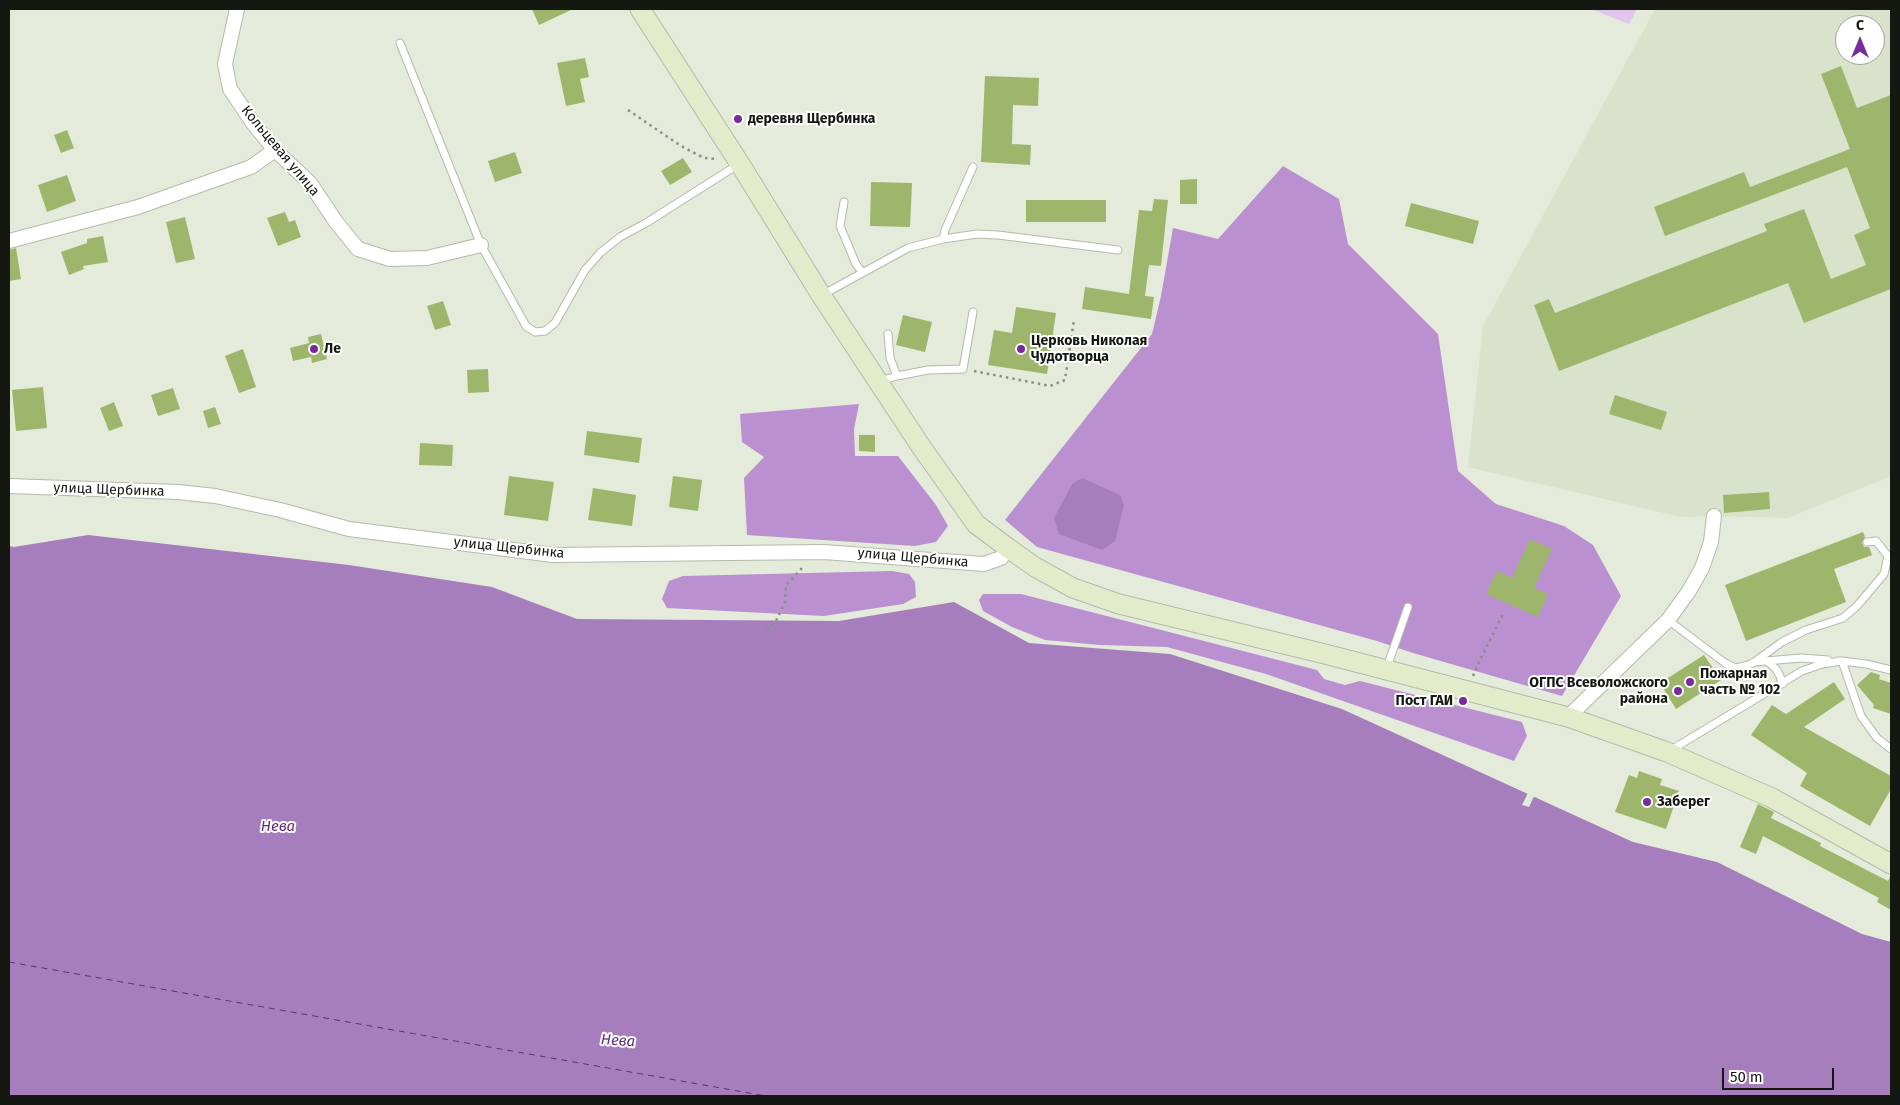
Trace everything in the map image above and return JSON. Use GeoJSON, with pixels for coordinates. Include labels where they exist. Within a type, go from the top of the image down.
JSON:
{"type":"FeatureCollection","features":[{"type":"Feature","properties":{"kind":"street","name":"Кольцевая улица"},"geometry":{"type":"LineString","coordinates":[[236,9],[224,64],[230,89],[253,123],[275,150],[310,183],[336,222],[358,249],[390,260],[427,258],[481,245]]}},
{"type":"Feature","properties":{"kind":"street"},"geometry":{"type":"LineString","coordinates":[[640,9],[739,162],[821,295],[878,382],[976,524],[1034,566],[1073,588],[1119,604],[1568,717],[1667,752],[1772,798],[1891,864]]}},
{"type":"Feature","properties":{"kind":"street"},"geometry":{"type":"LineString","coordinates":[[9,241],[138,207],[251,166],[275,150]]}},
{"type":"Feature","properties":{"kind":"street","name":"улица Щербинка"},"geometry":{"type":"LineString","coordinates":[[9,486],[178,492],[216,496],[270,507],[349,529],[553,555],[813,552],[881,554],[984,564],[1001,558],[1008,548]]}},
{"type":"Feature","properties":{"kind":"street"},"geometry":{"type":"LineString","coordinates":[[1568,717],[1668,620],[1689,591],[1702,568],[1711,542],[1714,516]]}},
{"type":"Feature","properties":{"kind":"lane"},"geometry":{"type":"LineString","coordinates":[[400,43],[481,245],[526,326],[535,332],[546,331],[555,323],[585,270],[600,253],[620,238],[739,162]]}},
{"type":"Feature","properties":{"kind":"lane"},"geometry":{"type":"LineString","coordinates":[[943,239],[944,230],[973,167]]}},
{"type":"Feature","properties":{"kind":"lane"},"geometry":{"type":"LineString","coordinates":[[844,202],[840,226],[856,264],[862,272]]}},
{"type":"Feature","properties":{"kind":"lane"},"geometry":{"type":"LineString","coordinates":[[821,295],[908,248],[943,239],[977,234],[1118,250]]}},
{"type":"Feature","properties":{"kind":"lane"},"geometry":{"type":"LineString","coordinates":[[878,382],[928,370],[963,369],[973,312]]}},
{"type":"Feature","properties":{"kind":"lane"},"geometry":{"type":"LineString","coordinates":[[888,334],[890,358],[897,376]]}},
{"type":"Feature","properties":{"kind":"lane"},"geometry":{"type":"LineString","coordinates":[[1668,620],[1724,662],[1735,668],[1745,666],[1782,642],[1806,630],[1843,618],[1857,606],[1884,574],[1888,556],[1876,541],[1867,542]]}},
{"type":"Feature","properties":{"kind":"lane"},"geometry":{"type":"LineString","coordinates":[[1386,670],[1408,607]]}},
{"type":"Feature","properties":{"kind":"lane"},"geometry":{"type":"LineString","coordinates":[[1753,662],[1801,658],[1866,664],[1891,670]]}},
{"type":"Feature","properties":{"kind":"lane"},"geometry":{"type":"LineString","coordinates":[[1768,661],[1776,668],[1782,684]]}},
{"type":"Feature","properties":{"kind":"lane"},"geometry":{"type":"LineString","coordinates":[[1667,752],[1782,684],[1802,670],[1842,661]]}},
{"type":"Feature","properties":{"kind":"lane"},"geometry":{"type":"LineString","coordinates":[[1842,661],[1861,716],[1877,738],[1891,748]]}},
{"type":"Feature","properties":{"kind":"path"},"geometry":{"type":"LineString","coordinates":[[628,110],[681,146],[704,158],[739,162]]}},
{"type":"Feature","properties":{"kind":"path"},"geometry":{"type":"LineString","coordinates":[[963,369],[1050,386],[1065,380],[1074,320]]}},
{"type":"Feature","properties":{"kind":"path"},"geometry":{"type":"LineString","coordinates":[[767,630],[776,620],[785,602],[786,585],[803,568],[813,552]]}},
{"type":"Feature","properties":{"kind":"path"},"geometry":{"type":"LineString","coordinates":[[1468,691],[1478,662],[1504,612]]}},
{"type":"Feature","properties":{"kind":"shaded area"},"geometry":{"type":"Polygon","coordinates":[[[1591,9],[1637,9],[1629,24],[1591,9]]]}},
{"type":"Feature","properties":{"kind":"shaded area"},"geometry":{"type":"Polygon","coordinates":[[[1655,9],[1891,9],[1891,476],[1788,518],[1681,517],[1468,467],[1483,326],[1655,9]]]}},
{"type":"Feature","properties":{"kind":"shaded area"},"geometry":{"type":"Polygon","coordinates":[[[1283,166],[1339,199],[1348,244],[1438,334],[1458,471],[1496,504],[1564,526],[1593,545],[1621,596],[1562,696],[1377,641],[1037,547],[1005,520],[1152,334],[1173,228],[1218,239],[1283,166]]]}},
{"type":"Feature","properties":{"kind":"shaded area"},"geometry":{"type":"Polygon","coordinates":[[[859,404],[854,429],[855,456],[898,456],[936,505],[948,526],[936,542],[915,546],[747,535],[744,478],[764,457],[742,442],[740,414],[859,404]]]}},
{"type":"Feature","properties":{"kind":"shaded area"},"geometry":{"type":"Polygon","coordinates":[[[892,571],[909,574],[915,582],[916,597],[903,604],[824,616],[667,608],[662,599],[669,581],[683,576],[892,571]]]}},
{"type":"Feature","properties":{"kind":"shaded area"},"geometry":{"type":"Polygon","coordinates":[[[983,594],[1021,594],[1317,670],[1324,679],[1345,685],[1360,681],[1522,722],[1527,736],[1514,761],[1266,674],[1167,647],[1100,645],[1045,640],[1012,627],[983,611],[979,600],[983,594]]]}},
{"type":"Feature","properties":{"kind":"water"},"geometry":{"type":"Polygon","coordinates":[[[1082,478],[1120,495],[1124,505],[1115,541],[1102,550],[1059,534],[1054,518],[1072,484],[1082,478]]]}},
{"type":"Feature","properties":{"kind":"water","name":"Нева"},"geometry":{"type":"Polygon","coordinates":[[[88,535],[349,565],[492,587],[577,619],[839,621],[954,602],[1029,643],[1170,654],[1342,709],[1633,842],[1717,862],[1862,934],[1891,942],[1891,1096],[9,1096],[9,546],[14,547],[88,535]]]}},
{"type":"Feature","properties":{"kind":"pier"},"geometry":{"type":"Polygon","coordinates":[[[1529,791],[1535,794],[1529,807],[1522,805],[1529,791]]]}},
{"type":"Feature","properties":{"kind":"building"},"geometry":{"type":"Polygon","coordinates":[[[532,9],[573,9],[539,25],[532,9]]]}},
{"type":"Feature","properties":{"kind":"building"},"geometry":{"type":"Polygon","coordinates":[[[585,58],[589,77],[580,79],[585,102],[566,106],[557,63],[585,58]]]}},
{"type":"Feature","properties":{"kind":"building"},"geometry":{"type":"Polygon","coordinates":[[[1841,66],[1857,108],[1891,95],[1891,289],[1804,323],[1788,283],[1559,371],[1534,305],[1549,299],[1555,313],[1767,231],[1764,224],[1804,209],[1831,279],[1866,265],[1854,235],[1870,228],[1847,167],[1665,236],[1654,207],[1744,172],[1750,187],[1850,149],[1821,74],[1841,66]]]}},
{"type":"Feature","properties":{"kind":"building"},"geometry":{"type":"Polygon","coordinates":[[[985,76],[1039,78],[1038,106],[1013,105],[1012,144],[1031,145],[1030,165],[981,162],[985,76]]]}},
{"type":"Feature","properties":{"kind":"building"},"geometry":{"type":"Polygon","coordinates":[[[67,130],[74,148],[61,153],[54,135],[67,130]]]}},
{"type":"Feature","properties":{"kind":"building"},"geometry":{"type":"Polygon","coordinates":[[[515,152],[522,173],[495,182],[488,161],[515,152]]]}},
{"type":"Feature","properties":{"kind":"building"},"geometry":{"type":"Polygon","coordinates":[[[683,158],[692,172],[670,185],[661,171],[683,158]]]}},
{"type":"Feature","properties":{"kind":"building"},"geometry":{"type":"Polygon","coordinates":[[[67,175],[76,201],[47,212],[38,185],[67,175]]]}},
{"type":"Feature","properties":{"kind":"building"},"geometry":{"type":"Polygon","coordinates":[[[1197,179],[1197,204],[1180,204],[1180,180],[1197,179]]]}},
{"type":"Feature","properties":{"kind":"building"},"geometry":{"type":"Polygon","coordinates":[[[871,182],[912,183],[910,227],[870,226],[871,182]]]}},
{"type":"Feature","properties":{"kind":"building"},"geometry":{"type":"Polygon","coordinates":[[[1154,199],[1168,200],[1161,266],[1149,265],[1145,296],[1154,297],[1151,319],[1082,309],[1085,287],[1129,294],[1139,210],[1152,211],[1154,199]]]}},
{"type":"Feature","properties":{"kind":"building"},"geometry":{"type":"Polygon","coordinates":[[[1026,200],[1106,200],[1106,222],[1026,222],[1026,200]]]}},
{"type":"Feature","properties":{"kind":"building"},"geometry":{"type":"Polygon","coordinates":[[[1411,203],[1479,221],[1473,244],[1405,226],[1411,203]]]}},
{"type":"Feature","properties":{"kind":"building"},"geometry":{"type":"Polygon","coordinates":[[[285,212],[289,222],[295,220],[301,237],[278,246],[267,218],[285,212]]]}},
{"type":"Feature","properties":{"kind":"building"},"geometry":{"type":"Polygon","coordinates":[[[185,217],[195,259],[176,263],[166,222],[185,217]]]}},
{"type":"Feature","properties":{"kind":"building"},"geometry":{"type":"Polygon","coordinates":[[[103,236],[108,262],[83,266],[84,269],[69,275],[61,252],[87,243],[87,239],[103,236]]]}},
{"type":"Feature","properties":{"kind":"building"},"geometry":{"type":"Polygon","coordinates":[[[16,248],[21,279],[9,281],[9,250],[16,248]]]}},
{"type":"Feature","properties":{"kind":"building"},"geometry":{"type":"Polygon","coordinates":[[[443,301],[451,325],[435,330],[427,306],[443,301]]]}},
{"type":"Feature","properties":{"kind":"building","name":"Церковь Николая Чудотворца"},"geometry":{"type":"Polygon","coordinates":[[[1016,307],[1056,313],[1047,374],[988,365],[994,330],[1012,333],[1016,307]]]}},
{"type":"Feature","properties":{"kind":"building"},"geometry":{"type":"Polygon","coordinates":[[[903,315],[932,322],[925,352],[896,345],[903,315]]]}},
{"type":"Feature","properties":{"kind":"building"},"geometry":{"type":"Polygon","coordinates":[[[321,334],[327,359],[312,363],[311,357],[293,361],[290,348],[309,343],[308,337],[321,334]]]}},
{"type":"Feature","properties":{"kind":"building"},"geometry":{"type":"Polygon","coordinates":[[[243,349],[256,387],[239,393],[225,356],[243,349]]]}},
{"type":"Feature","properties":{"kind":"building"},"geometry":{"type":"Polygon","coordinates":[[[488,369],[489,392],[468,393],[467,370],[488,369]]]}},
{"type":"Feature","properties":{"kind":"building"},"geometry":{"type":"Polygon","coordinates":[[[43,387],[47,428],[16,431],[12,390],[43,387]]]}},
{"type":"Feature","properties":{"kind":"building"},"geometry":{"type":"Polygon","coordinates":[[[173,388],[180,409],[158,416],[151,395],[173,388]]]}},
{"type":"Feature","properties":{"kind":"building"},"geometry":{"type":"Polygon","coordinates":[[[1615,395],[1667,412],[1661,430],[1609,414],[1615,395]]]}},
{"type":"Feature","properties":{"kind":"building"},"geometry":{"type":"Polygon","coordinates":[[[114,402],[123,426],[109,431],[100,408],[114,402]]]}},
{"type":"Feature","properties":{"kind":"building"},"geometry":{"type":"Polygon","coordinates":[[[215,407],[221,424],[208,428],[203,411],[215,407]]]}},
{"type":"Feature","properties":{"kind":"building"},"geometry":{"type":"Polygon","coordinates":[[[587,431],[642,438],[639,463],[584,455],[587,431]]]}},
{"type":"Feature","properties":{"kind":"building"},"geometry":{"type":"Polygon","coordinates":[[[859,435],[875,435],[875,452],[859,451],[859,435]]]}},
{"type":"Feature","properties":{"kind":"building"},"geometry":{"type":"Polygon","coordinates":[[[420,443],[453,445],[452,466],[419,465],[420,443]]]}},
{"type":"Feature","properties":{"kind":"building"},"geometry":{"type":"Polygon","coordinates":[[[509,476],[554,482],[548,521],[504,515],[509,476]]]}},
{"type":"Feature","properties":{"kind":"building"},"geometry":{"type":"Polygon","coordinates":[[[673,476],[702,480],[698,511],[669,507],[673,476]]]}},
{"type":"Feature","properties":{"kind":"building"},"geometry":{"type":"Polygon","coordinates":[[[593,488],[636,495],[632,526],[588,520],[593,488]]]}},
{"type":"Feature","properties":{"kind":"building"},"geometry":{"type":"Polygon","coordinates":[[[1769,492],[1770,509],[1724,513],[1723,495],[1769,492]]]}},
{"type":"Feature","properties":{"kind":"building"},"geometry":{"type":"Polygon","coordinates":[[[1863,532],[1865,537],[1862,543],[1864,547],[1869,547],[1872,555],[1834,569],[1846,602],[1746,641],[1725,585],[1863,532]]]}},
{"type":"Feature","properties":{"kind":"building"},"geometry":{"type":"Polygon","coordinates":[[[1530,539],[1552,549],[1534,588],[1548,594],[1538,617],[1486,594],[1497,571],[1512,578],[1530,539]]]}},
{"type":"Feature","properties":{"kind":"building","name":"Пожарная часть № 102"},"geometry":{"type":"Polygon","coordinates":[[[1704,655],[1721,680],[1676,709],[1660,683],[1704,655]]]}},
{"type":"Feature","properties":{"kind":"building"},"geometry":{"type":"Polygon","coordinates":[[[1871,672],[1880,675],[1879,679],[1891,683],[1891,714],[1873,708],[1874,705],[1857,685],[1871,672]]]}},
{"type":"Feature","properties":{"kind":"building"},"geometry":{"type":"Polygon","coordinates":[[[1834,682],[1845,699],[1804,727],[1891,776],[1891,789],[1870,826],[1800,786],[1807,773],[1751,735],[1772,705],[1786,714],[1834,682]]]}},
{"type":"Feature","properties":{"kind":"building","name":"Заберег"},"geometry":{"type":"Polygon","coordinates":[[[1639,771],[1662,779],[1660,785],[1679,791],[1666,829],[1615,812],[1629,775],[1637,778],[1639,771]]]}},
{"type":"Feature","properties":{"kind":"building"},"geometry":{"type":"Polygon","coordinates":[[[1758,804],[1774,812],[1771,818],[1821,843],[1820,846],[1888,881],[1891,875],[1891,910],[1877,902],[1879,898],[1763,836],[1756,854],[1740,847],[1758,804]]]}},
{"type":"Feature","properties":{"kind":"ferry route"},"geometry":{"type":"LineString","coordinates":[[9,962],[766,1096]]}},
{"type":"Feature","properties":{"kind":"place","name":"деревня Щербинка"},"geometry":{"type":"Point","coordinates":[738,119]}},
{"type":"Feature","properties":{"kind":"place","name":"Ле"},"geometry":{"type":"Point","coordinates":[314,349]}},
{"type":"Feature","properties":{"kind":"place","name":"Церковь Николая Чудотворца"},"geometry":{"type":"Point","coordinates":[1021,349]}},
{"type":"Feature","properties":{"kind":"place","name":"Пожарная часть № 102"},"geometry":{"type":"Point","coordinates":[1690,682]}},
{"type":"Feature","properties":{"kind":"place","name":"ОГПС Всеволожского района"},"geometry":{"type":"Point","coordinates":[1678,691]}},
{"type":"Feature","properties":{"kind":"place","name":"Пост ГАИ"},"geometry":{"type":"Point","coordinates":[1463,701]}},
{"type":"Feature","properties":{"kind":"place","name":"Заберег"},"geometry":{"type":"Point","coordinates":[1647,802]}}]}
